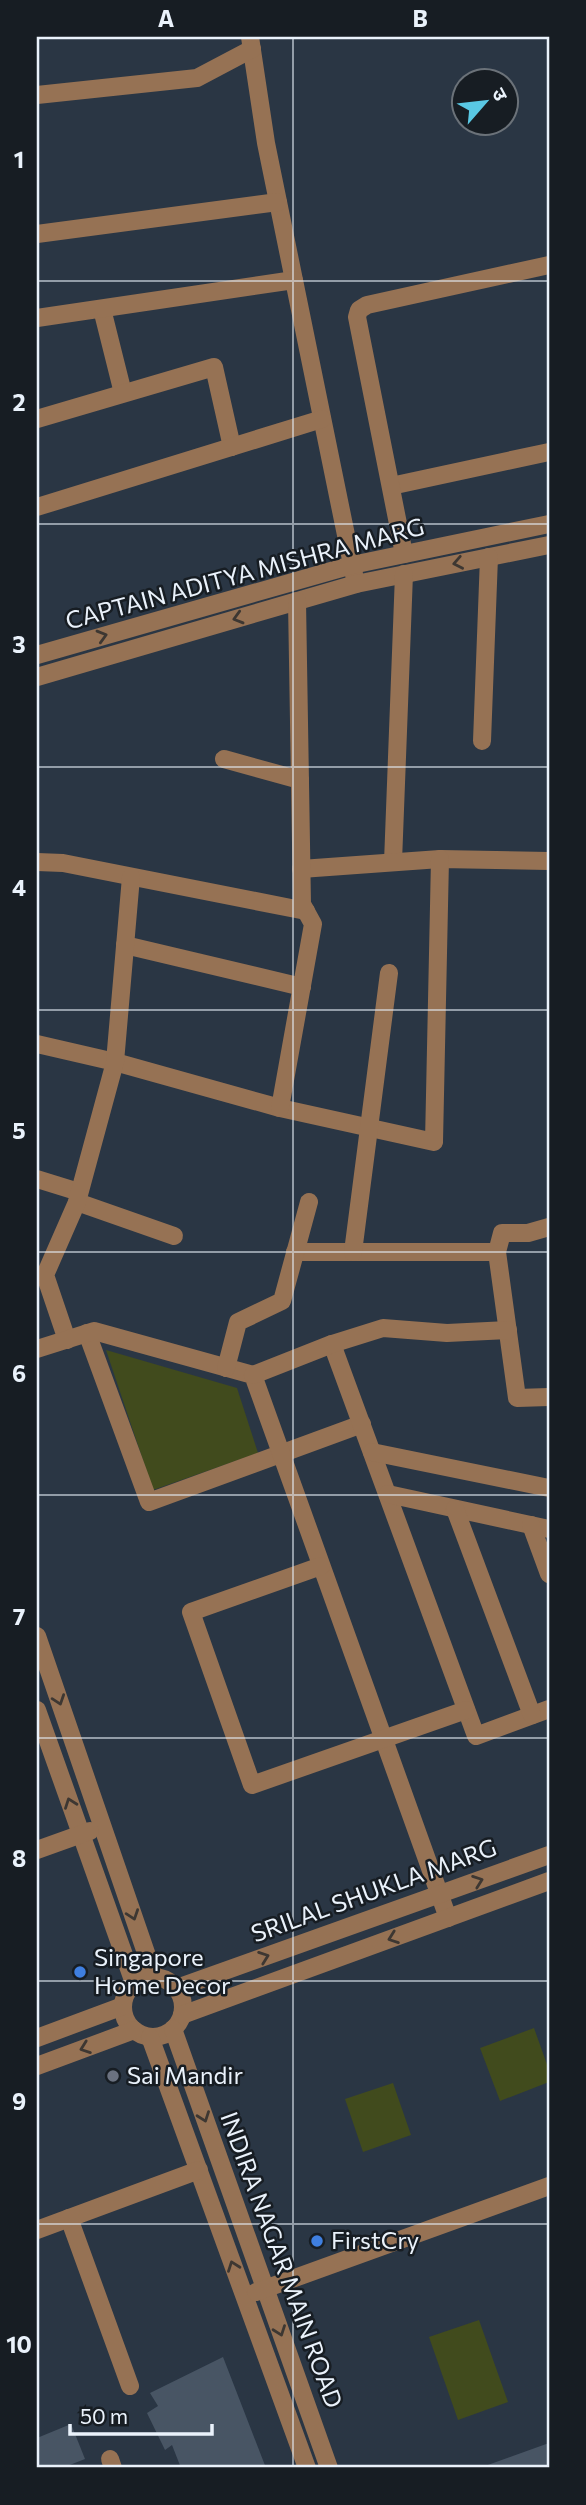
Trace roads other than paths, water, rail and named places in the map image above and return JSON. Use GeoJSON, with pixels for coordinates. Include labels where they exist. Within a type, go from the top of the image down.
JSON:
{"type":"FeatureCollection","features":[{"type":"Feature","properties":{"kind":"street"},"geometry":{"type":"LineString","coordinates":[[37,95],[197,78],[251,43],[266,143],[356,584]]}},
{"type":"Feature","properties":{"kind":"street"},"geometry":{"type":"LineString","coordinates":[[37,234],[278,201]]}},
{"type":"Feature","properties":{"kind":"street"},"geometry":{"type":"LineString","coordinates":[[404,555],[357,317],[359,310],[367,305],[549,264]]}},
{"type":"Feature","properties":{"kind":"street"},"geometry":{"type":"LineString","coordinates":[[37,318],[294,279]]}},
{"type":"Feature","properties":{"kind":"street"},"geometry":{"type":"LineString","coordinates":[[102,309],[123,393]]}},
{"type":"Feature","properties":{"kind":"street"},"geometry":{"type":"LineString","coordinates":[[37,418],[214,367],[232,447]]}},
{"type":"Feature","properties":{"kind":"street"},"geometry":{"type":"LineString","coordinates":[[37,507],[322,419]]}},
{"type":"Feature","properties":{"kind":"street"},"geometry":{"type":"LineString","coordinates":[[391,486],[549,452]]}},
{"type":"Feature","properties":{"kind":"street","name":"CAPTAIN ADITYA MISHRA MARG"},"geometry":{"type":"LineString","coordinates":[[37,655],[352,565],[549,524]]}},
{"type":"Feature","properties":{"kind":"street","name":"CAPTAIN ADITYA MISHRA MARG"},"geometry":{"type":"LineString","coordinates":[[37,677],[356,584],[549,545]]}},
{"type":"Feature","properties":{"kind":"street"},"geometry":{"type":"LineString","coordinates":[[482,741],[489,557]]}},
{"type":"Feature","properties":{"kind":"street"},"geometry":{"type":"LineString","coordinates":[[393,862],[404,574]]}},
{"type":"Feature","properties":{"kind":"street"},"geometry":{"type":"LineString","coordinates":[[280,1108],[313,924],[302,904],[298,601]]}},
{"type":"Feature","properties":{"kind":"street"},"geometry":{"type":"LineString","coordinates":[[224,759],[300,780]]}},
{"type":"Feature","properties":{"kind":"street"},"geometry":{"type":"LineString","coordinates":[[37,1044],[115,1062],[280,1108],[434,1142],[440,859]]}},
{"type":"Feature","properties":{"kind":"street"},"geometry":{"type":"LineString","coordinates":[[301,869],[440,859],[549,861]]}},
{"type":"Feature","properties":{"kind":"street"},"geometry":{"type":"LineString","coordinates":[[37,862],[63,863],[306,911]]}},
{"type":"Feature","properties":{"kind":"street"},"geometry":{"type":"LineString","coordinates":[[66,1339],[45,1275],[78,1197],[115,1062],[131,877]]}},
{"type":"Feature","properties":{"kind":"street"},"geometry":{"type":"LineString","coordinates":[[125,945],[302,987]]}},
{"type":"Feature","properties":{"kind":"street"},"geometry":{"type":"LineString","coordinates":[[354,1252],[389,973]]}},
{"type":"Feature","properties":{"kind":"street"},"geometry":{"type":"LineString","coordinates":[[37,1179],[173,1236]]}},
{"type":"Feature","properties":{"kind":"street"},"geometry":{"type":"LineString","coordinates":[[226,1368],[238,1322],[282,1301],[309,1202]]}},
{"type":"Feature","properties":{"kind":"street"},"geometry":{"type":"LineString","coordinates":[[549,1227],[528,1233],[502,1233],[497,1252],[517,1398],[549,1397]]}},
{"type":"Feature","properties":{"kind":"street"},"geometry":{"type":"LineString","coordinates":[[295,1252],[497,1252]]}},
{"type":"Feature","properties":{"kind":"street"},"geometry":{"type":"LineString","coordinates":[[37,1349],[94,1331],[253,1375],[332,1343],[383,1328],[447,1333],[508,1330]]}},
{"type":"Feature","properties":{"kind":"street"},"geometry":{"type":"LineString","coordinates":[[87,1333],[149,1502],[362,1424]]}},
{"type":"Feature","properties":{"kind":"street"},"geometry":{"type":"LineString","coordinates":[[332,1343],[476,1736],[549,1709]]}},
{"type":"Feature","properties":{"kind":"street"},"geometry":{"type":"LineString","coordinates":[[253,1375],[448,1918]]}},
{"type":"Feature","properties":{"kind":"street"},"geometry":{"type":"LineString","coordinates":[[372,1451],[549,1488]]}},
{"type":"Feature","properties":{"kind":"street"},"geometry":{"type":"LineString","coordinates":[[387,1494],[549,1529]]}},
{"type":"Feature","properties":{"kind":"street"},"geometry":{"type":"LineString","coordinates":[[455,1509],[532,1715]]}},
{"type":"Feature","properties":{"kind":"street"},"geometry":{"type":"LineString","coordinates":[[531,1525],[549,1574]]}},
{"type":"Feature","properties":{"kind":"street"},"geometry":{"type":"LineString","coordinates":[[321,1566],[191,1612],[252,1785],[466,1710]]}},
{"type":"Feature","properties":{"kind":"street"},"geometry":{"type":"LineString","coordinates":[[37,1636],[154,1976]]}},
{"type":"Feature","properties":{"kind":"street"},"geometry":{"type":"LineString","coordinates":[[37,1710],[134,1983]]}},
{"type":"Feature","properties":{"kind":"street"},"geometry":{"type":"LineString","coordinates":[[37,1850],[103,1827]]}},
{"type":"Feature","properties":{"kind":"street","name":"SRILAL SHUKLA MARG"},"geometry":{"type":"LineString","coordinates":[[177,1988],[549,1855]]}},
{"type":"Feature","properties":{"kind":"street","name":"SRILAL SHUKLA MARG"},"geometry":{"type":"LineString","coordinates":[[178,2022],[549,1881]]}},
{"type":"Feature","properties":{"kind":"street"},"geometry":{"type":"LineString","coordinates":[[37,2066],[142,2034],[164,2035],[178,2022],[181,1997],[177,1988],[167,1980],[154,1976],[144,1978],[134,1983],[126,1993],[123,2006],[126,2020],[142,2034]]}},
{"type":"Feature","properties":{"kind":"street"},"geometry":{"type":"LineString","coordinates":[[37,2038],[123,2006]]}},
{"type":"Feature","properties":{"kind":"street","name":"INDIRA NAGAR MAIN ROAD"},"geometry":{"type":"LineString","coordinates":[[178,2022],[265,2289],[329,2468]]}},
{"type":"Feature","properties":{"kind":"street","name":"INDIRA NAGAR MAIN ROAD"},"geometry":{"type":"LineString","coordinates":[[142,2034],[199,2170],[307,2468]]}},
{"type":"Feature","properties":{"kind":"street"},"geometry":{"type":"LineString","coordinates":[[37,2230],[199,2170]]}},
{"type":"Feature","properties":{"kind":"street"},"geometry":{"type":"LineString","coordinates":[[244,2297],[549,2186]]}},
{"type":"Feature","properties":{"kind":"street"},"geometry":{"type":"LineString","coordinates":[[69,2218],[130,2386]]}},
{"type":"Feature","properties":{"kind":"place","name":"Singapore Home Decor"},"geometry":{"type":"Point","coordinates":[80,1972]}},
{"type":"Feature","properties":{"kind":"place","name":"Sai Mandir"},"geometry":{"type":"Point","coordinates":[113,2076]}},
{"type":"Feature","properties":{"kind":"place","name":"FirstCry"},"geometry":{"type":"Point","coordinates":[317,2241]}}]}
